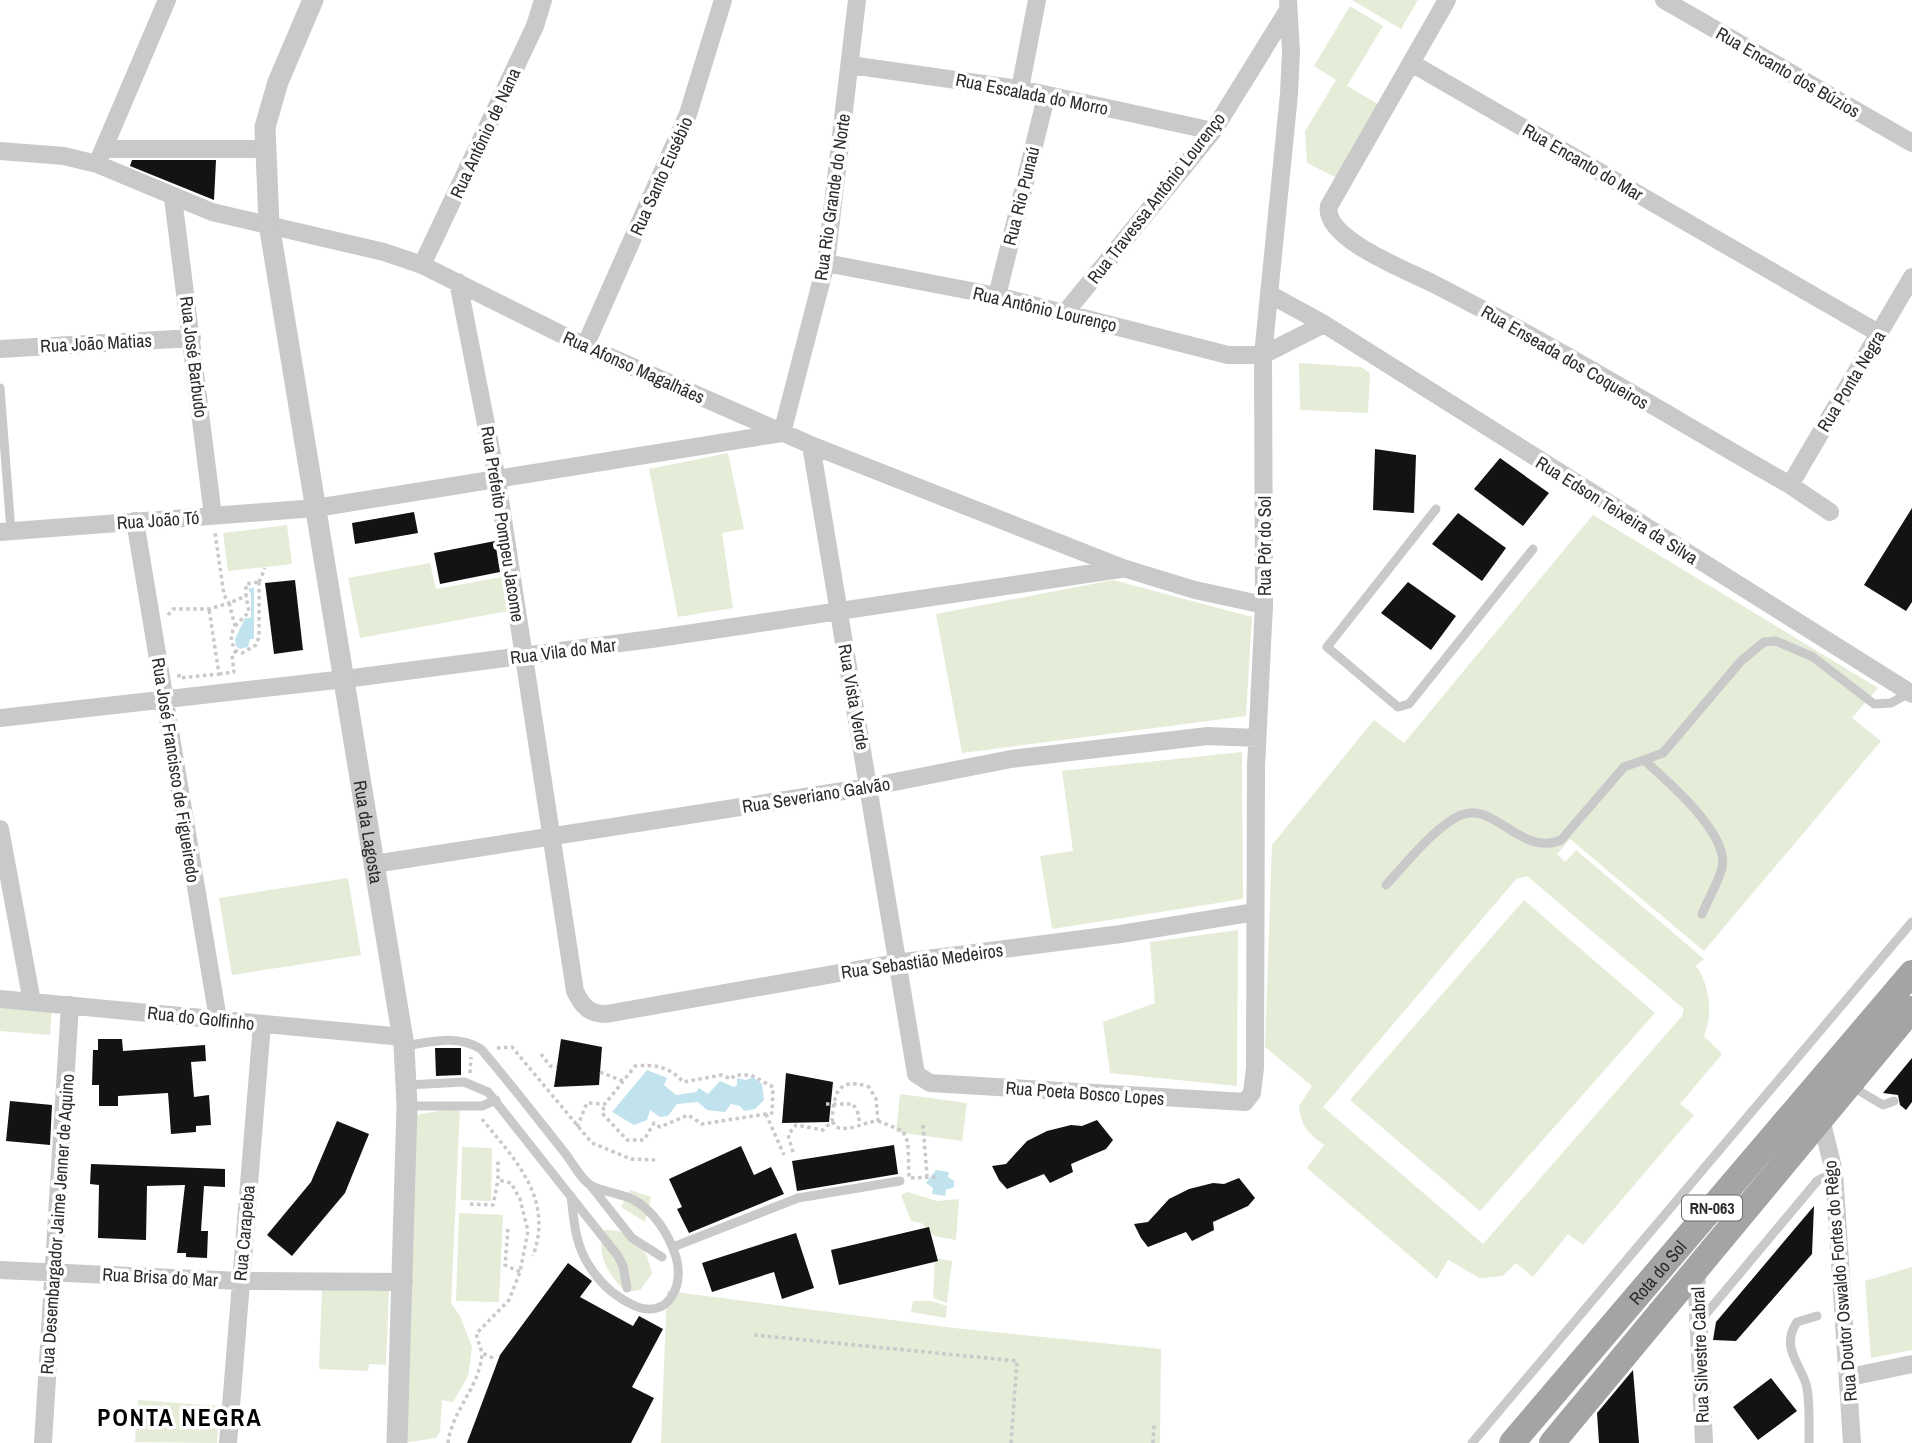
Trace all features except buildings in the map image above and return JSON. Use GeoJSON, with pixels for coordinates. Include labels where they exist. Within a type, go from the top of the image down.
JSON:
{"type":"FeatureCollection","features":[{"type":"Feature","properties":{"kind":"main road","name":"Rota do Sol"},"geometry":{"type":"LineString","coordinates":[[1512,1443],[1912,974]]}},
{"type":"Feature","properties":{"kind":"main road","name":"Rota do Sol"},"geometry":{"type":"LineString","coordinates":[[1552,1443],[1912,1009]]}},
{"type":"Feature","properties":{"kind":"street"},"geometry":{"type":"LineString","coordinates":[[101,157],[167,0]]}},
{"type":"Feature","properties":{"kind":"street","name":"Rua da Lagosta"},"geometry":{"type":"LineString","coordinates":[[313,0],[270,104],[263,149],[269,224],[403,1041],[407,1096],[404,1282],[397,1443]]}},
{"type":"Feature","properties":{"kind":"street","name":"Rua Antônio de Nana"},"geometry":{"type":"LineString","coordinates":[[422,265],[535,26],[542,0]]}},
{"type":"Feature","properties":{"kind":"street","name":"Rua Santo Eusébio"},"geometry":{"type":"LineString","coordinates":[[585,346],[688,114],[723,0]]}},
{"type":"Feature","properties":{"kind":"street","name":"Rua Rio Grande do Norte"},"geometry":{"type":"LineString","coordinates":[[782,433],[826,263],[857,0]]}},
{"type":"Feature","properties":{"kind":"street"},"geometry":{"type":"LineString","coordinates":[[1020,89],[1037,0]]}},
{"type":"Feature","properties":{"kind":"street"},"geometry":{"type":"LineString","coordinates":[[1413,64],[1447,0]]}},
{"type":"Feature","properties":{"kind":"street","name":"Rua Encanto dos Búzios"},"geometry":{"type":"LineString","coordinates":[[1664,0],[1912,143]]}},
{"type":"Feature","properties":{"kind":"street","name":"Rua Travessa Antônio Lourenço"},"geometry":{"type":"LineString","coordinates":[[1066,313],[1213,131],[1288,5]]}},
{"type":"Feature","properties":{"kind":"street","name":"Rua Pôr do Sol"},"geometry":{"type":"LineString","coordinates":[[1252,1093],[1255,1068],[1257,738],[1264,605],[1263,355],[1289,94],[1291,29],[1288,5]]}},
{"type":"Feature","properties":{"kind":"street","name":"Rua Enseada dos Coqueiros"},"geometry":{"type":"LineString","coordinates":[[1413,64],[1338,190],[1327,215],[1340,234],[1475,305],[1790,485],[1830,512]]}},
{"type":"Feature","properties":{"kind":"street","name":"Rua Encanto do Mar"},"geometry":{"type":"LineString","coordinates":[[1413,64],[1880,334]]}},
{"type":"Feature","properties":{"kind":"street","name":"Rua Escalada do Morro"},"geometry":{"type":"LineString","coordinates":[[850,65],[1020,89],[1046,97],[1213,131]]}},
{"type":"Feature","properties":{"kind":"street","name":"Rua Rio Punaú"},"geometry":{"type":"LineString","coordinates":[[997,296],[1046,97]]}},
{"type":"Feature","properties":{"kind":"street","name":"Rua Afonso Magalhães"},"geometry":{"type":"LineString","coordinates":[[0,151],[101,157],[263,149]]}},
{"type":"Feature","properties":{"kind":"street","name":"Rua Afonso Magalhães"},"geometry":{"type":"LineString","coordinates":[[101,157],[173,198],[212,212],[384,252],[422,265],[585,346],[782,433],[1123,568],[1195,590],[1264,605]]}},
{"type":"Feature","properties":{"kind":"street","name":"Rua José Barbudo"},"geometry":{"type":"LineString","coordinates":[[173,198],[214,524]]}},
{"type":"Feature","properties":{"kind":"street","name":"Rua Antônio Lourenço"},"geometry":{"type":"LineString","coordinates":[[826,263],[997,296],[1228,355],[1263,355]]}},
{"type":"Feature","properties":{"kind":"street","name":"Rua Ponta Negra"},"geometry":{"type":"LineString","coordinates":[[1790,485],[1912,277]]}},
{"type":"Feature","properties":{"kind":"street","name":"Rua Prefeito Pompeu Jacome"},"geometry":{"type":"LineString","coordinates":[[458,282],[497,480],[575,991],[591,1012]]}},
{"type":"Feature","properties":{"kind":"street","name":"Rua Edson Teixeira da Silva"},"geometry":{"type":"LineString","coordinates":[[1269,294],[1324,324],[1911,693]]}},
{"type":"Feature","properties":{"kind":"street"},"geometry":{"type":"LineString","coordinates":[[1263,355],[1324,324]]}},
{"type":"Feature","properties":{"kind":"street","name":"Rua João Matias"},"geometry":{"type":"LineString","coordinates":[[0,349],[191,338]]}},
{"type":"Feature","properties":{"kind":"street","name":"Rua João Tó"},"geometry":{"type":"LineString","coordinates":[[5,532],[135,522],[214,524],[782,433]]}},
{"type":"Feature","properties":{"kind":"street","name":"Rua Vista Verde"},"geometry":{"type":"LineString","coordinates":[[811,445],[916,1073]]}},
{"type":"Feature","properties":{"kind":"street","name":"Rua José Francisco de Figueiredo"},"geometry":{"type":"LineString","coordinates":[[135,522],[218,1019]]}},
{"type":"Feature","properties":{"kind":"street","name":"Rua Vila do Mar"},"geometry":{"type":"LineString","coordinates":[[0,718],[524,656],[1123,568]]}},
{"type":"Feature","properties":{"kind":"street","name":"Rua Severiano Galvão"},"geometry":{"type":"LineString","coordinates":[[374,864],[869,787],[1011,759],[1208,736],[1257,738]]}},
{"type":"Feature","properties":{"kind":"street"},"geometry":{"type":"LineString","coordinates":[[0,829],[32,1002]]}},
{"type":"Feature","properties":{"kind":"street","name":"Rua Sebastião Medeiros"},"geometry":{"type":"LineString","coordinates":[[591,1012],[606,1014],[896,963],[1121,934],[1255,912]]}},
{"type":"Feature","properties":{"kind":"street","name":"Rua do Golfinho"},"geometry":{"type":"LineString","coordinates":[[0,999],[218,1019],[403,1041]]}},
{"type":"Feature","properties":{"kind":"street","name":"Rua Desembargador Jaime Jenner de Aquino"},"geometry":{"type":"LineString","coordinates":[[43,1443],[70,1005]]}},
{"type":"Feature","properties":{"kind":"street","name":"Rua Carapeba"},"geometry":{"type":"LineString","coordinates":[[228,1443],[262,1024]]}},
{"type":"Feature","properties":{"kind":"street","name":"Rua Poeta Bosco Lopes"},"geometry":{"type":"LineString","coordinates":[[916,1073],[930,1083],[1239,1104],[1252,1093]]}},
{"type":"Feature","properties":{"kind":"street","name":"Rua Doutor Oswaldo Fortes do Rêgo"},"geometry":{"type":"LineString","coordinates":[[1821,1119],[1834,1172],[1842,1315],[1850,1377],[1852,1443]]}},
{"type":"Feature","properties":{"kind":"street","name":"Rua Silvestre Cabral"},"geometry":{"type":"LineString","coordinates":[[1696,1267],[1704,1443]]}},
{"type":"Feature","properties":{"kind":"street","name":"Rua Brisa do Mar"},"geometry":{"type":"LineString","coordinates":[[0,1270],[240,1281],[404,1282]]}},
{"type":"Feature","properties":{"kind":"street"},"geometry":{"type":"LineString","coordinates":[[1850,1377],[1912,1364]]}},
{"type":"Feature","properties":{"kind":"lane"},"geometry":{"type":"LineString","coordinates":[[0,387],[5,532]]}},
{"type":"Feature","properties":{"kind":"lane"},"geometry":{"type":"LineString","coordinates":[[1436,509],[1327,647],[1398,707],[1409,704],[1533,549]]}},
{"type":"Feature","properties":{"kind":"lane"},"geometry":{"type":"LineString","coordinates":[[1385,885],[1439,831],[1461,815],[1475,813],[1492,819],[1532,843],[1561,840],[1624,767],[1663,753],[1741,661],[1764,642],[1776,641],[1813,657],[1874,704],[1891,703],[1911,693]]}},
{"type":"Feature","properties":{"kind":"lane"},"geometry":{"type":"LineString","coordinates":[[1644,761],[1682,795],[1716,838],[1723,866],[1702,914]]}},
{"type":"Feature","properties":{"kind":"lane"},"geometry":{"type":"LineString","coordinates":[[1472,1443],[1912,922]]}},
{"type":"Feature","properties":{"kind":"lane"},"geometry":{"type":"LineString","coordinates":[[403,1041],[465,1041],[481,1049],[632,1238],[662,1257]]}},
{"type":"Feature","properties":{"kind":"lane"},"geometry":{"type":"LineString","coordinates":[[407,1096],[470,1083],[482,1087],[496,1100],[618,1256],[628,1288]]}},
{"type":"Feature","properties":{"kind":"lane"},"geometry":{"type":"LineString","coordinates":[[1849,1086],[1883,1105],[1894,1101]]}},
{"type":"Feature","properties":{"kind":"lane"},"geometry":{"type":"LineString","coordinates":[[407,1096],[482,1106],[496,1100]]}},
{"type":"Feature","properties":{"kind":"lane"},"geometry":{"type":"LineString","coordinates":[[1699,1323],[1817,1181],[1834,1172]]}},
{"type":"Feature","properties":{"kind":"lane"},"geometry":{"type":"LineString","coordinates":[[673,1247],[798,1198],[900,1181]]}},
{"type":"Feature","properties":{"kind":"lane"},"geometry":{"type":"LineString","coordinates":[[571,1196],[576,1237],[589,1266],[612,1293],[635,1306],[649,1309],[660,1306],[674,1295],[679,1285],[680,1272],[673,1247],[643,1206],[590,1185]]}},
{"type":"Feature","properties":{"kind":"lane"},"geometry":{"type":"LineString","coordinates":[[1809,1443],[1807,1385],[1795,1364],[1791,1343],[1792,1329],[1797,1322],[1817,1316]]}},
{"type":"Feature","properties":{"kind":"path"},"geometry":{"type":"LineString","coordinates":[[214,524],[224,595],[235,626]]}},
{"type":"Feature","properties":{"kind":"path"},"geometry":{"type":"LineString","coordinates":[[177,666],[179,678],[234,672],[232,655],[236,651],[249,650],[258,637],[259,582],[265,568]]}},
{"type":"Feature","properties":{"kind":"path"},"geometry":{"type":"LineString","coordinates":[[236,651],[230,635],[249,612],[246,583],[259,582]]}},
{"type":"Feature","properties":{"kind":"path"},"geometry":{"type":"LineString","coordinates":[[169,619],[168,611],[173,609],[209,609],[246,596]]}},
{"type":"Feature","properties":{"kind":"path"},"geometry":{"type":"LineString","coordinates":[[209,609],[219,674]]}},
{"type":"Feature","properties":{"kind":"path"},"geometry":{"type":"LineString","coordinates":[[541,1054],[550,1066],[557,1066]]}},
{"type":"Feature","properties":{"kind":"path"},"geometry":{"type":"LineString","coordinates":[[651,1064],[673,1071],[683,1082],[722,1075],[730,1079],[735,1074],[751,1075],[773,1087],[772,1113],[702,1124],[688,1115],[660,1128],[654,1123],[643,1140],[627,1140],[602,1113],[605,1104],[635,1066],[651,1064]]}},
{"type":"Feature","properties":{"kind":"path"},"geometry":{"type":"LineString","coordinates":[[600,1072],[623,1081]]}},
{"type":"Feature","properties":{"kind":"path"},"geometry":{"type":"LineString","coordinates":[[878,1121],[876,1098],[865,1085],[852,1083],[839,1089],[833,1105],[832,1121],[836,1127],[844,1130],[878,1121],[902,1131],[908,1143],[909,1178],[937,1177]]}},
{"type":"Feature","properties":{"kind":"path"},"geometry":{"type":"LineString","coordinates":[[577,1127],[587,1103],[605,1104]]}},
{"type":"Feature","properties":{"kind":"path"},"geometry":{"type":"LineString","coordinates":[[826,1104],[853,1104],[859,1115],[859,1126]]}},
{"type":"Feature","properties":{"kind":"path"},"geometry":{"type":"LineString","coordinates":[[766,1114],[784,1155]]}},
{"type":"Feature","properties":{"kind":"path"},"geometry":{"type":"LineString","coordinates":[[793,1152],[789,1135],[796,1125],[818,1130],[832,1121]]}},
{"type":"Feature","properties":{"kind":"path"},"geometry":{"type":"LineString","coordinates":[[923,1125],[927,1176]]}},
{"type":"Feature","properties":{"kind":"path"},"geometry":{"type":"LineString","coordinates":[[470,1205],[493,1205],[498,1180],[498,1160]]}},
{"type":"Feature","properties":{"kind":"path"},"geometry":{"type":"LineString","coordinates":[[447,1443],[449,1427],[472,1389],[482,1353],[476,1334],[509,1300],[520,1272],[528,1231],[511,1183],[498,1180]]}},
{"type":"Feature","properties":{"kind":"path"},"geometry":{"type":"LineString","coordinates":[[508,1229],[505,1265],[520,1272]]}},
{"type":"Feature","properties":{"kind":"path"},"geometry":{"type":"LineString","coordinates":[[754,1335],[1017,1361],[1011,1443]]}},
{"type":"Feature","properties":{"kind":"path"},"geometry":{"type":"LineString","coordinates":[[482,1353],[493,1358]]}},
{"type":"Feature","properties":{"kind":"path"},"geometry":{"type":"LineString","coordinates":[[1153,1443],[1154,1426]]}},
{"type":"Feature","properties":{"kind":"green space"},"geometry":{"type":"Polygon","coordinates":[[[1352,0],[1418,0],[1401,29],[1352,0]]]}},
{"type":"Feature","properties":{"kind":"green space"},"geometry":{"type":"Polygon","coordinates":[[[1350,6],[1383,26],[1347,86],[1378,104],[1337,178],[1307,163],[1305,131],[1336,80],[1314,66],[1350,6]]]}},
{"type":"Feature","properties":{"kind":"green space"},"geometry":{"type":"Polygon","coordinates":[[[1299,363],[1361,367],[1370,373],[1368,413],[1300,410],[1299,363]]]}},
{"type":"Feature","properties":{"kind":"green space"},"geometry":{"type":"Polygon","coordinates":[[[728,453],[744,529],[722,533],[733,608],[678,617],[649,469],[728,453]]]}},
{"type":"Feature","properties":{"kind":"green space"},"geometry":{"type":"Polygon","coordinates":[[[1593,515],[1878,688],[1852,718],[1881,741],[1704,951],[1570,839],[1557,854],[1565,862],[1576,850],[1704,959],[1696,966],[1709,1000],[1709,1019],[1704,1036],[1722,1054],[1680,1104],[1694,1115],[1583,1245],[1568,1234],[1533,1277],[1516,1263],[1503,1276],[1480,1278],[1448,1260],[1437,1279],[1307,1168],[1324,1145],[1306,1128],[1300,1113],[1299,1106],[1312,1086],[1265,1047],[1272,845],[1374,720],[1404,743],[1593,515]],[[1527,876],[1516,879],[1323,1107],[1483,1244],[1682,1016],[1684,1009],[1527,876]]]}},
{"type":"Feature","properties":{"kind":"green space"},"geometry":{"type":"Polygon","coordinates":[[[287,525],[292,564],[228,571],[223,533],[287,525]]]}},
{"type":"Feature","properties":{"kind":"green space"},"geometry":{"type":"Polygon","coordinates":[[[430,563],[436,589],[507,576],[514,610],[360,638],[348,578],[430,563]]]}},
{"type":"Feature","properties":{"kind":"green space"},"geometry":{"type":"Polygon","coordinates":[[[1113,580],[1252,617],[1246,716],[962,753],[936,614],[1113,580]]]}},
{"type":"Feature","properties":{"kind":"green space"},"geometry":{"type":"Polygon","coordinates":[[[1242,752],[1243,899],[1052,929],[1040,856],[1073,851],[1062,771],[1242,752]]]}},
{"type":"Feature","properties":{"kind":"green space"},"geometry":{"type":"Polygon","coordinates":[[[348,878],[361,955],[232,975],[219,898],[348,878]]]}},
{"type":"Feature","properties":{"kind":"green space"},"geometry":{"type":"Polygon","coordinates":[[[1524,900],[1655,1013],[1480,1211],[1350,1100],[1524,900]]]}},
{"type":"Feature","properties":{"kind":"green space"},"geometry":{"type":"Polygon","coordinates":[[[1238,930],[1237,1086],[1110,1073],[1103,1022],[1155,1003],[1150,942],[1238,930]]]}},
{"type":"Feature","properties":{"kind":"green space"},"geometry":{"type":"Polygon","coordinates":[[[0,1003],[52,1008],[50,1035],[0,1031],[0,1003]]]}},
{"type":"Feature","properties":{"kind":"green space"},"geometry":{"type":"Polygon","coordinates":[[[900,1094],[967,1103],[962,1141],[896,1132],[900,1094]]]}},
{"type":"Feature","properties":{"kind":"green space"},"geometry":{"type":"Polygon","coordinates":[[[460,1107],[451,1303],[460,1316],[472,1347],[468,1376],[453,1402],[442,1400],[440,1432],[436,1438],[404,1443],[417,1115],[460,1107]]]}},
{"type":"Feature","properties":{"kind":"green space"},"geometry":{"type":"Polygon","coordinates":[[[462,1147],[492,1148],[491,1201],[461,1200],[462,1147]]]}},
{"type":"Feature","properties":{"kind":"green space"},"geometry":{"type":"Polygon","coordinates":[[[630,1190],[651,1197],[645,1222],[621,1207],[630,1190]]]}},
{"type":"Feature","properties":{"kind":"green space"},"geometry":{"type":"Polygon","coordinates":[[[908,1192],[937,1201],[959,1199],[956,1240],[934,1236],[921,1223],[911,1221],[901,1195],[908,1192]]]}},
{"type":"Feature","properties":{"kind":"green space"},"geometry":{"type":"Polygon","coordinates":[[[459,1213],[503,1215],[499,1302],[456,1301],[459,1213]]]}},
{"type":"Feature","properties":{"kind":"green space"},"geometry":{"type":"Polygon","coordinates":[[[604,1230],[614,1230],[631,1236],[643,1248],[652,1274],[640,1290],[626,1292],[609,1271],[602,1248],[604,1230]]]}},
{"type":"Feature","properties":{"kind":"green space"},"geometry":{"type":"Polygon","coordinates":[[[935,1258],[952,1261],[947,1303],[933,1298],[935,1258]]]}},
{"type":"Feature","properties":{"kind":"green space"},"geometry":{"type":"Polygon","coordinates":[[[1912,1267],[1912,1350],[1871,1358],[1865,1281],[1912,1267]]]}},
{"type":"Feature","properties":{"kind":"green space"},"geometry":{"type":"Polygon","coordinates":[[[322,1287],[389,1290],[386,1365],[369,1364],[368,1371],[319,1369],[322,1287]]]}},
{"type":"Feature","properties":{"kind":"green space"},"geometry":{"type":"Polygon","coordinates":[[[667,1291],[954,1328],[1161,1349],[1160,1443],[661,1443],[667,1291]]]}},
{"type":"Feature","properties":{"kind":"green space"},"geometry":{"type":"Polygon","coordinates":[[[913,1301],[931,1301],[947,1306],[946,1318],[911,1312],[913,1301]]]}},
{"type":"Feature","properties":{"kind":"green space"},"geometry":{"type":"Polygon","coordinates":[[[138,1400],[220,1406],[217,1443],[135,1442],[138,1400]]]}},
{"type":"Feature","properties":{"kind":"water"},"geometry":{"type":"Polygon","coordinates":[[[254,587],[254,639],[250,639],[248,647],[240,649],[236,646],[235,639],[245,618],[251,618],[251,594],[248,589],[254,587]]]}},
{"type":"Feature","properties":{"kind":"water"},"geometry":{"type":"Polygon","coordinates":[[[647,1070],[667,1078],[664,1085],[676,1095],[696,1092],[699,1088],[708,1094],[720,1081],[734,1087],[737,1085],[737,1078],[746,1080],[753,1077],[762,1084],[764,1100],[755,1109],[744,1111],[740,1106],[731,1104],[725,1112],[707,1110],[698,1102],[677,1104],[668,1116],[660,1117],[650,1110],[647,1120],[634,1125],[612,1112],[647,1070]]]}},
{"type":"Feature","properties":{"kind":"water"},"geometry":{"type":"Polygon","coordinates":[[[936,1170],[949,1172],[948,1177],[954,1181],[954,1187],[946,1190],[945,1196],[932,1194],[933,1188],[926,1183],[936,1170]]]}},
{"type":"Feature","properties":{"kind":"district","name":"PONTA NEGRA"},"geometry":{"type":"Point","coordinates":[180,1417]}}]}
